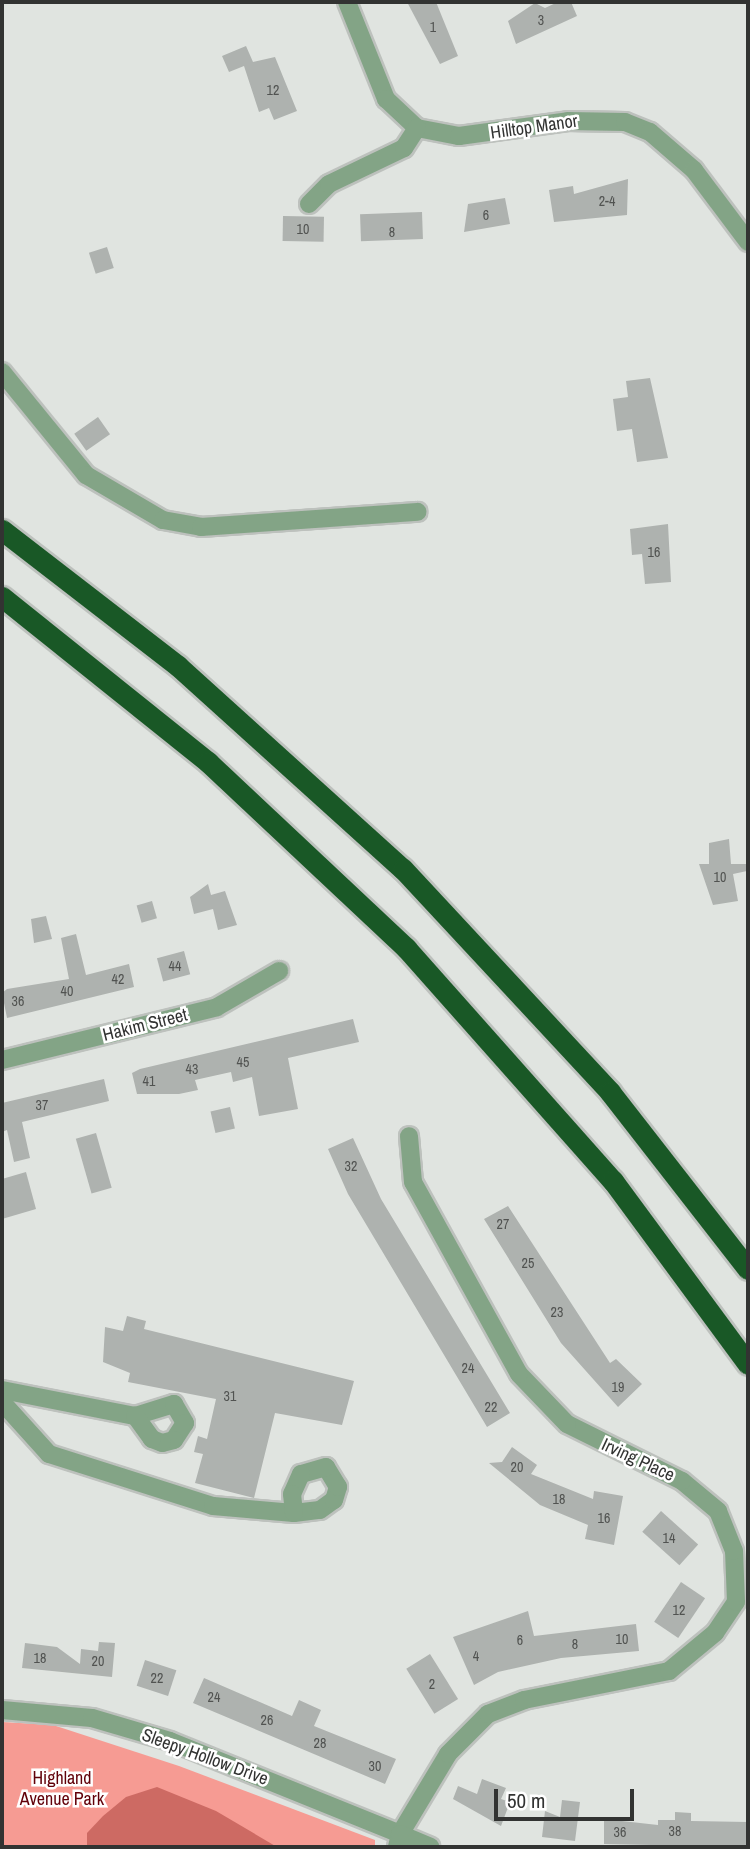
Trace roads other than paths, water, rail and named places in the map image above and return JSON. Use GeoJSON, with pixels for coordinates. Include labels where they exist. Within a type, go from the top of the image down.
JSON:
{"type":"FeatureCollection","features":[{"type":"Feature","properties":{"kind":"highway"},"geometry":{"type":"LineString","coordinates":[[2,530],[178,666],[403,869],[602,1082],[748,1269]]}},
{"type":"Feature","properties":{"kind":"highway"},"geometry":{"type":"LineString","coordinates":[[2,597],[199,754],[406,948],[589,1152],[748,1364]]}},
{"type":"Feature","properties":{"kind":"street"},"geometry":{"type":"LineString","coordinates":[[309,204],[329,184],[404,148],[417,128],[386,99],[347,2]]}},
{"type":"Feature","properties":{"kind":"street","name":"Hilltop Manor"},"geometry":{"type":"LineString","coordinates":[[417,128],[458,136],[568,121],[625,122],[650,132],[687,163],[748,242]]}},
{"type":"Feature","properties":{"kind":"street"},"geometry":{"type":"LineString","coordinates":[[2,372],[86,475],[163,520],[201,527],[417,512]]}},
{"type":"Feature","properties":{"kind":"street","name":"Hakim Street"},"geometry":{"type":"LineString","coordinates":[[2,1060],[217,1007],[279,971]]}},
{"type":"Feature","properties":{"kind":"street","name":"Irving Place"},"geometry":{"type":"LineString","coordinates":[[398,1841],[448,1754],[488,1714],[535,1697],[668,1671],[715,1633],[736,1602],[734,1551],[718,1511],[682,1481],[567,1424],[519,1374],[413,1182],[409,1136]]}},
{"type":"Feature","properties":{"kind":"street"},"geometry":{"type":"LineString","coordinates":[[2,1390],[135,1416]]}},
{"type":"Feature","properties":{"kind":"street"},"geometry":{"type":"LineString","coordinates":[[2,1402],[49,1454],[80,1468],[213,1506],[294,1513]]}},
{"type":"Feature","properties":{"kind":"street","name":"Sleepy Hollow Drive"},"geometry":{"type":"LineString","coordinates":[[2,1710],[92,1718],[170,1741],[398,1841],[430,1847]]}},
{"type":"Feature","properties":{"kind":"park label","name":"Highland Avenue Park"},"geometry":{"type":"Point","coordinates":[62,1789]}}]}
